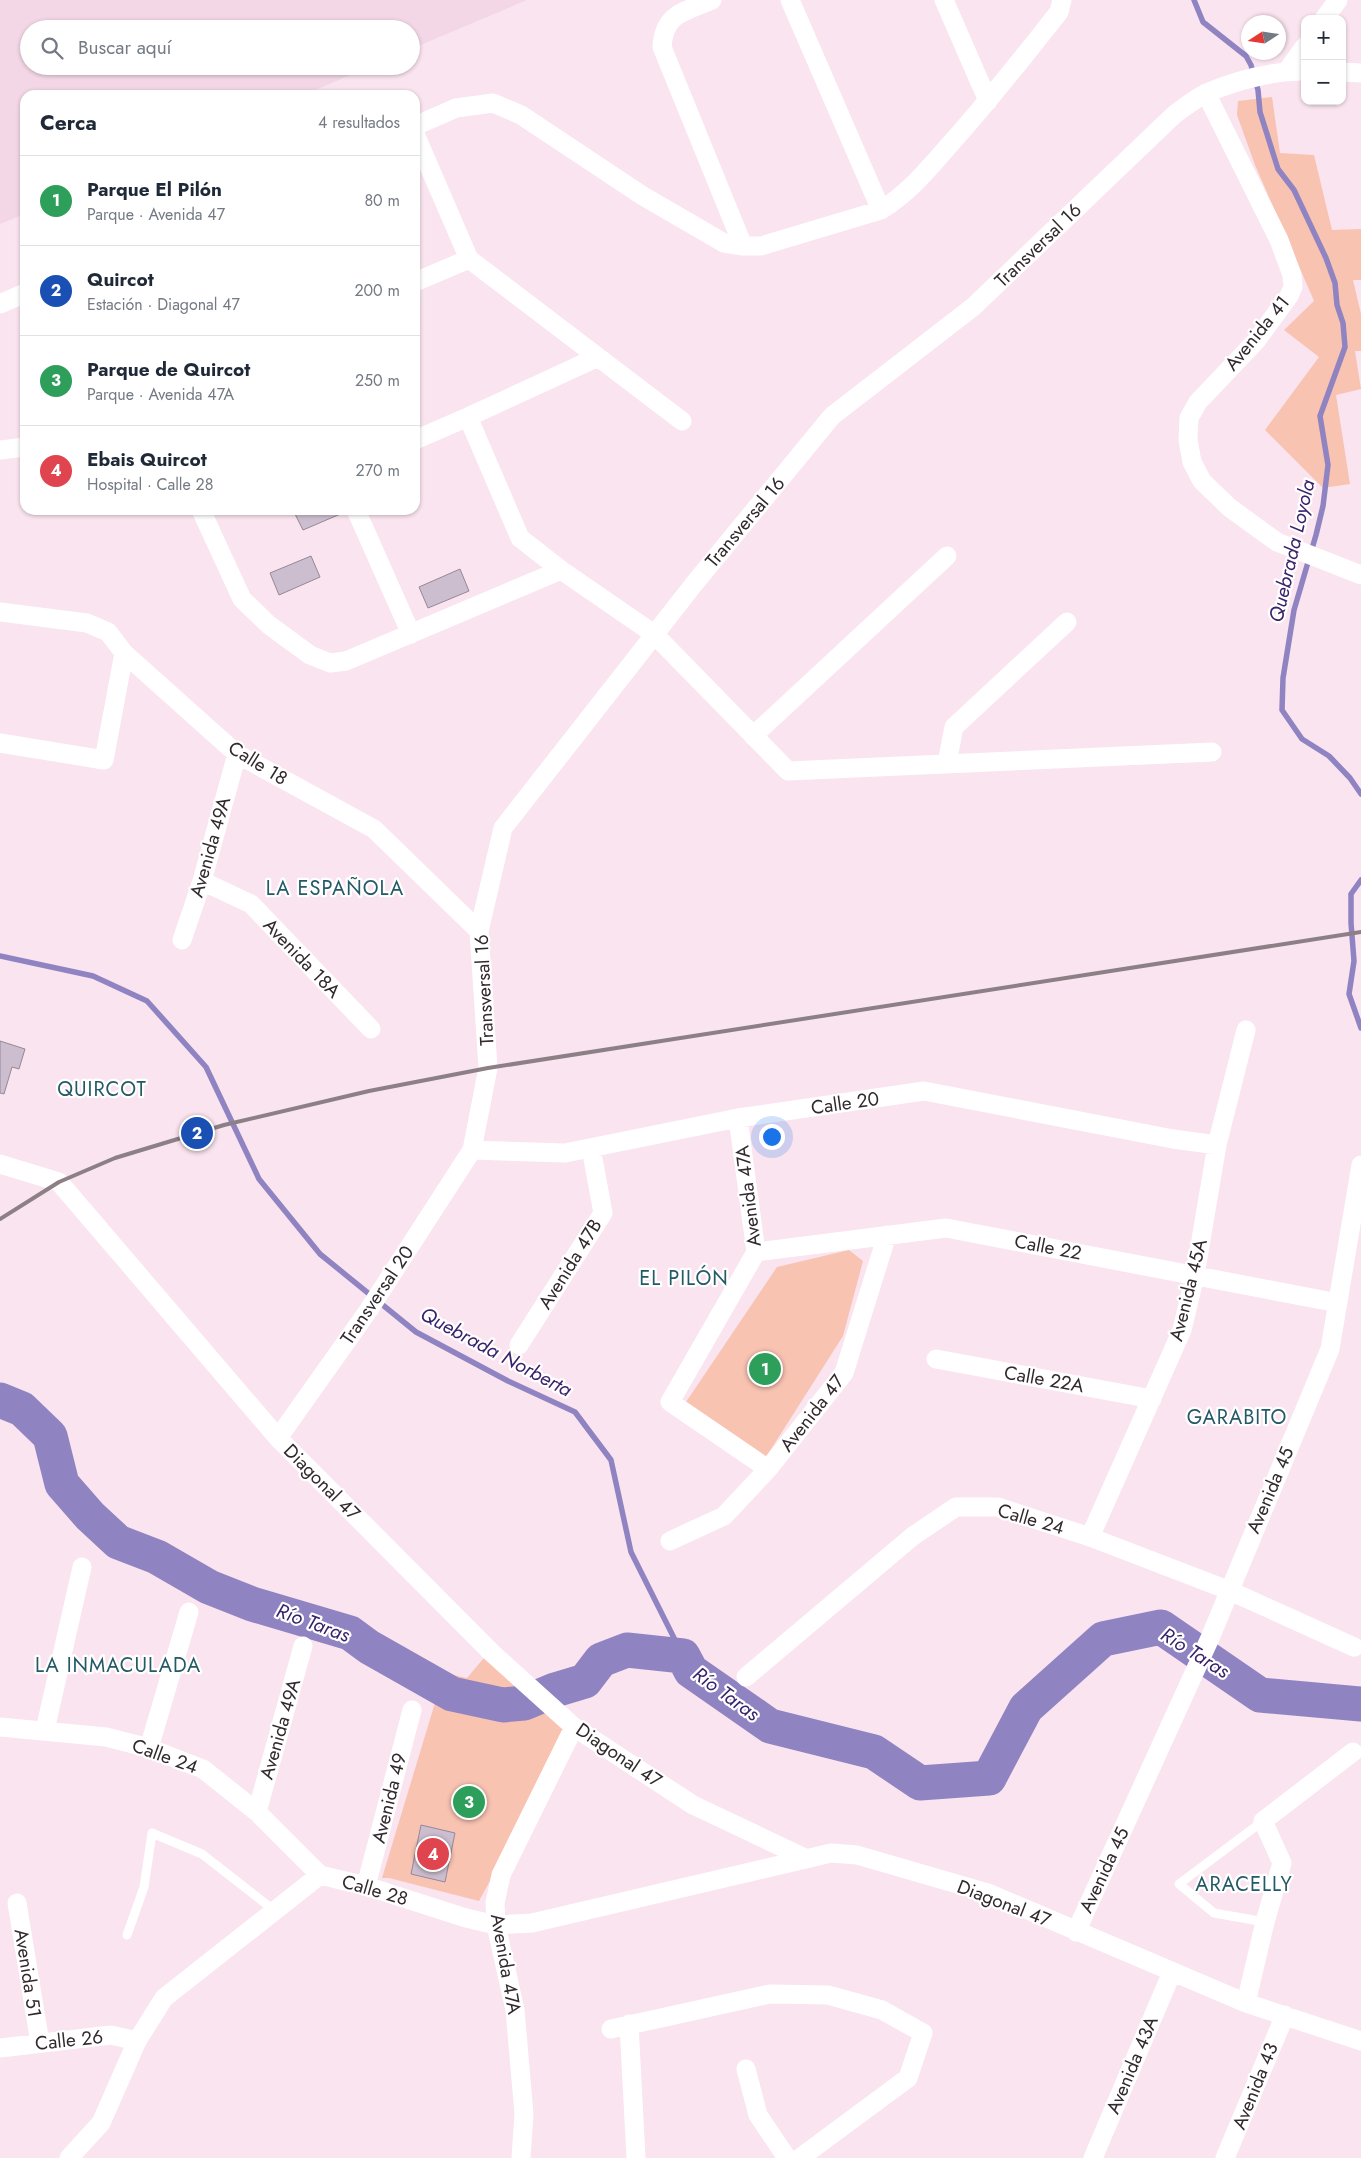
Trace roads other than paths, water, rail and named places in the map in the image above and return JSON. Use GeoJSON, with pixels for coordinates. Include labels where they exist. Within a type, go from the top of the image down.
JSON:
{"type":"FeatureCollection","features":[{"type":"Feature","properties":{"kind":"street"},"geometry":{"type":"LineString","coordinates":[[712,0],[676,16],[667,24],[663,34],[662,47],[743,246]]}},
{"type":"Feature","properties":{"kind":"street"},"geometry":{"type":"LineString","coordinates":[[790,0],[881,210]]}},
{"type":"Feature","properties":{"kind":"street"},"geometry":{"type":"LineString","coordinates":[[944,0],[988,101]]}},
{"type":"Feature","properties":{"kind":"street"},"geometry":{"type":"LineString","coordinates":[[420,124],[456,108],[492,103],[521,115],[643,196],[724,243],[760,246],[881,210],[896,200],[915,184],[988,101],[1059,12],[1062,0]]}},
{"type":"Feature","properties":{"kind":"street"},"geometry":{"type":"LineString","coordinates":[[1327,15],[1338,0]]}},
{"type":"Feature","properties":{"kind":"street"},"geometry":{"type":"LineString","coordinates":[[1287,73],[1301,52]]}},
{"type":"Feature","properties":{"kind":"street"},"geometry":{"type":"LineString","coordinates":[[1346,72],[1361,73]]}},
{"type":"Feature","properties":{"kind":"street","name":"Transversal 16"},"geometry":{"type":"LineString","coordinates":[[472,1150],[488,1068],[479,931],[503,828],[654,634],[832,416],[973,307],[1175,114],[1206,93],[1237,82],[1287,73]]}},
{"type":"Feature","properties":{"kind":"street","name":"Avenida 41"},"geometry":{"type":"LineString","coordinates":[[1206,93],[1280,240],[1289,262],[1293,287],[1284,305],[1256,341],[1198,402],[1189,418],[1188,440],[1192,462],[1202,482],[1230,508],[1277,542],[1361,575]]}},
{"type":"Feature","properties":{"kind":"street"},"geometry":{"type":"LineString","coordinates":[[420,146],[469,260],[682,421]]}},
{"type":"Feature","properties":{"kind":"street"},"geometry":{"type":"LineString","coordinates":[[420,280],[469,260]]}},
{"type":"Feature","properties":{"kind":"street"},"geometry":{"type":"LineString","coordinates":[[0,304],[20,295]]}},
{"type":"Feature","properties":{"kind":"street"},"geometry":{"type":"LineString","coordinates":[[420,438],[598,357]]}},
{"type":"Feature","properties":{"kind":"street"},"geometry":{"type":"LineString","coordinates":[[468,417],[520,538],[561,570],[654,634],[788,771],[1212,752]]}},
{"type":"Feature","properties":{"kind":"street"},"geometry":{"type":"LineString","coordinates":[[0,450],[20,448]]}},
{"type":"Feature","properties":{"kind":"street"},"geometry":{"type":"LineString","coordinates":[[203,515],[242,599],[269,625],[310,655],[330,663],[346,661],[561,570]]}},
{"type":"Feature","properties":{"kind":"street"},"geometry":{"type":"LineString","coordinates":[[358,515],[411,634]]}},
{"type":"Feature","properties":{"kind":"street"},"geometry":{"type":"LineString","coordinates":[[753,736],[947,556]]}},
{"type":"Feature","properties":{"kind":"street","name":"Calle 18"},"geometry":{"type":"LineString","coordinates":[[0,612],[87,623],[108,632],[124,653],[237,754],[374,829],[479,931]]}},
{"type":"Feature","properties":{"kind":"street"},"geometry":{"type":"LineString","coordinates":[[947,764],[954,727],[1067,622]]}},
{"type":"Feature","properties":{"kind":"street"},"geometry":{"type":"LineString","coordinates":[[0,743],[104,760],[124,653]]}},
{"type":"Feature","properties":{"kind":"street","name":"Avenida 49A"},"geometry":{"type":"LineString","coordinates":[[182,940],[202,881],[237,754]]}},
{"type":"Feature","properties":{"kind":"street","name":"Avenida 18A"},"geometry":{"type":"LineString","coordinates":[[202,881],[251,904],[371,1029]]}},
{"type":"Feature","properties":{"kind":"street","name":"Avenida 45A"},"geometry":{"type":"LineString","coordinates":[[1090,1537],[1182,1330],[1195,1275],[1217,1145],[1246,1030]]}},
{"type":"Feature","properties":{"kind":"street","name":"Calle 20"},"geometry":{"type":"LineString","coordinates":[[472,1150],[565,1153],[738,1118],[924,1091],[1173,1139],[1217,1145]]}},
{"type":"Feature","properties":{"kind":"street","name":"Avenida 47A"},"geometry":{"type":"LineString","coordinates":[[738,1118],[756,1252],[670,1402],[768,1469]]}},
{"type":"Feature","properties":{"kind":"street","name":"Avenida 47B"},"geometry":{"type":"LineString","coordinates":[[519,1345],[602,1213],[591,1148]]}},
{"type":"Feature","properties":{"kind":"street","name":"Transversal 20"},"geometry":{"type":"LineString","coordinates":[[278,1438],[368,1310],[472,1150]]}},
{"type":"Feature","properties":{"kind":"street","name":"Diagonal 47"},"geometry":{"type":"LineString","coordinates":[[0,1164],[59,1182],[278,1438],[492,1653],[574,1727],[694,1804],[805,1858],[830,1853],[858,1855],[988,1893],[1246,2003],[1361,2041]]}},
{"type":"Feature","properties":{"kind":"street","name":"Avenida 45"},"geometry":{"type":"LineString","coordinates":[[1076,1932],[1210,1638],[1228,1590],[1330,1349],[1361,1166]]}},
{"type":"Feature","properties":{"kind":"street","name":"Calle 22"},"geometry":{"type":"LineString","coordinates":[[756,1252],[946,1228],[1338,1303]]}},
{"type":"Feature","properties":{"kind":"street","name":"Avenida 47"},"geometry":{"type":"LineString","coordinates":[[670,1541],[724,1516],[768,1469],[844,1373],[887,1235]]}},
{"type":"Feature","properties":{"kind":"street","name":"Calle 22A"},"geometry":{"type":"LineString","coordinates":[[936,1360],[1152,1399]]}},
{"type":"Feature","properties":{"kind":"street","name":"Calle 24"},"geometry":{"type":"LineString","coordinates":[[746,1677],[913,1536],[956,1507],[998,1507],[1090,1537],[1228,1590],[1354,1647]]}},
{"type":"Feature","properties":{"kind":"street"},"geometry":{"type":"LineString","coordinates":[[45,1730],[82,1567]]}},
{"type":"Feature","properties":{"kind":"street"},"geometry":{"type":"LineString","coordinates":[[149,1748],[190,1612]]}},
{"type":"Feature","properties":{"kind":"street","name":"Avenida 49A"},"geometry":{"type":"LineString","coordinates":[[257,1812],[303,1646]]}},
{"type":"Feature","properties":{"kind":"street","name":"Avenida 49"},"geometry":{"type":"LineString","coordinates":[[366,1886],[412,1710]]}},
{"type":"Feature","properties":{"kind":"street","name":"Calle 24"},"geometry":{"type":"LineString","coordinates":[[0,1727],[106,1737],[149,1748],[203,1770],[257,1812],[320,1876]]}},
{"type":"Feature","properties":{"kind":"street","name":"Avenida 47A"},"geometry":{"type":"LineString","coordinates":[[521,2158],[524,2114],[515,2010],[496,1925],[495,1904],[501,1875],[574,1727]]}},
{"type":"Feature","properties":{"kind":"street"},"geometry":{"type":"LineString","coordinates":[[1246,2003],[1265,1922],[1282,1863],[1262,1820],[1353,1752]]}},
{"type":"Feature","properties":{"kind":"street","name":"Calle 28"},"geometry":{"type":"LineString","coordinates":[[69,2158],[101,2123],[138,2041],[164,1998],[320,1876],[366,1886],[466,1918],[496,1925],[532,1923],[805,1858]]}},
{"type":"Feature","properties":{"kind":"street","name":"Avenida 51"},"geometry":{"type":"LineString","coordinates":[[17,1903],[40,2043]]}},
{"type":"Feature","properties":{"kind":"street","name":"Avenida 43A"},"geometry":{"type":"LineString","coordinates":[[1093,2158],[1172,1972]]}},
{"type":"Feature","properties":{"kind":"street"},"geometry":{"type":"LineString","coordinates":[[610,2029],[770,1994],[828,1995],[882,2010],[923,2032],[908,2078],[800,2158]]}},
{"type":"Feature","properties":{"kind":"street","name":"Avenida 43"},"geometry":{"type":"LineString","coordinates":[[1226,2158],[1284,2015]]}},
{"type":"Feature","properties":{"kind":"street"},"geometry":{"type":"LineString","coordinates":[[629,2024],[636,2158]]}},
{"type":"Feature","properties":{"kind":"street","name":"Calle 26"},"geometry":{"type":"LineString","coordinates":[[0,2048],[111,2035],[138,2041]]}},
{"type":"Feature","properties":{"kind":"street"},"geometry":{"type":"LineString","coordinates":[[746,2069],[758,2116],[787,2158]]}},
{"type":"Feature","properties":{"kind":"lane"},"geometry":{"type":"LineString","coordinates":[[1262,1820],[1179,1884],[1214,1913],[1265,1922]]}},
{"type":"Feature","properties":{"kind":"lane"},"geometry":{"type":"LineString","coordinates":[[127,1935],[144,1887],[152,1833],[202,1854],[275,1911]]}},
{"type":"Feature","properties":{"kind":"waterway","name":"Quebrada Loyola"},"geometry":{"type":"LineString","coordinates":[[1194,0],[1203,22],[1246,56],[1251,65],[1258,90],[1260,112],[1278,169],[1294,190],[1326,258],[1335,283],[1337,305],[1343,323],[1345,347],[1320,416],[1328,465],[1323,506],[1294,610],[1283,678],[1282,710],[1302,739],[1329,756],[1350,778],[1361,794]]}},
{"type":"Feature","properties":{"kind":"waterway","name":"Quebrada Loyola"},"geometry":{"type":"LineString","coordinates":[[1361,880],[1351,894],[1354,961],[1349,994],[1361,1028]]}},
{"type":"Feature","properties":{"kind":"waterway","name":"Quebrada Norberta"},"geometry":{"type":"LineString","coordinates":[[0,956],[93,976],[147,1001],[206,1067],[259,1179],[320,1254],[416,1332],[508,1381],[575,1412],[611,1460],[631,1552],[683,1656]]}},
{"type":"Feature","properties":{"kind":"waterway","name":"Quebrada Norberta"},"geometry":{"type":"LineString","coordinates":[[0,1400],[22,1409],[50,1436],[62,1484],[90,1516],[118,1542],[157,1557],[209,1587],[252,1604],[350,1633],[369,1647],[452,1694],[503,1705],[524,1703],[555,1690],[585,1681],[601,1660],[627,1650],[683,1656],[691,1671],[770,1726],[874,1752],[920,1783],[989,1778],[1026,1708],[1103,1639],[1161,1627],[1260,1695],[1361,1704]]}},
{"type":"Feature","properties":{"kind":"waterway","name":"Quebrada Loyola"},"geometry":{"type":"LineString","coordinates":[[1353,1703],[1361,1693]]}},
{"type":"Feature","properties":{"kind":"railway"},"geometry":{"type":"LineString","coordinates":[[0,1219],[59,1182],[115,1158],[224,1125],[369,1091],[488,1068],[1361,932]]}},
{"type":"Feature","properties":{"kind":"place","name":"Quircot"},"geometry":{"type":"Point","coordinates":[197,1133]}},
{"type":"Feature","properties":{"kind":"place","name":"Parque El Pilón"},"geometry":{"type":"Point","coordinates":[765,1369]}},
{"type":"Feature","properties":{"kind":"place","name":"Parque de Quircot"},"geometry":{"type":"Point","coordinates":[469,1802]}},
{"type":"Feature","properties":{"kind":"place","name":"Ebais Quircot"},"geometry":{"type":"Point","coordinates":[433,1854]}},
{"type":"Feature","properties":{"kind":"district","name":"LA ESPAÑOLA"},"geometry":{"type":"Point","coordinates":[335,888]}},
{"type":"Feature","properties":{"kind":"district","name":"QUIRCOT"},"geometry":{"type":"Point","coordinates":[102,1089]}},
{"type":"Feature","properties":{"kind":"district","name":"EL PILÓN"},"geometry":{"type":"Point","coordinates":[684,1278]}},
{"type":"Feature","properties":{"kind":"district","name":"GARABITO"},"geometry":{"type":"Point","coordinates":[1237,1417]}},
{"type":"Feature","properties":{"kind":"district","name":"LA INMACULADA"},"geometry":{"type":"Point","coordinates":[118,1665]}},
{"type":"Feature","properties":{"kind":"district","name":"ARACELLY"},"geometry":{"type":"Point","coordinates":[1244,1884]}},
{"type":"Feature","properties":{"kind":"water label","name":"Río Taras"},"geometry":{"type":"Point","coordinates":[313,1623]}},
{"type":"Feature","properties":{"kind":"water label","name":"Río Taras"},"geometry":{"type":"Point","coordinates":[1195,1653]}},
{"type":"Feature","properties":{"kind":"water label","name":"Río Taras"},"geometry":{"type":"Point","coordinates":[726,1694]}}]}
